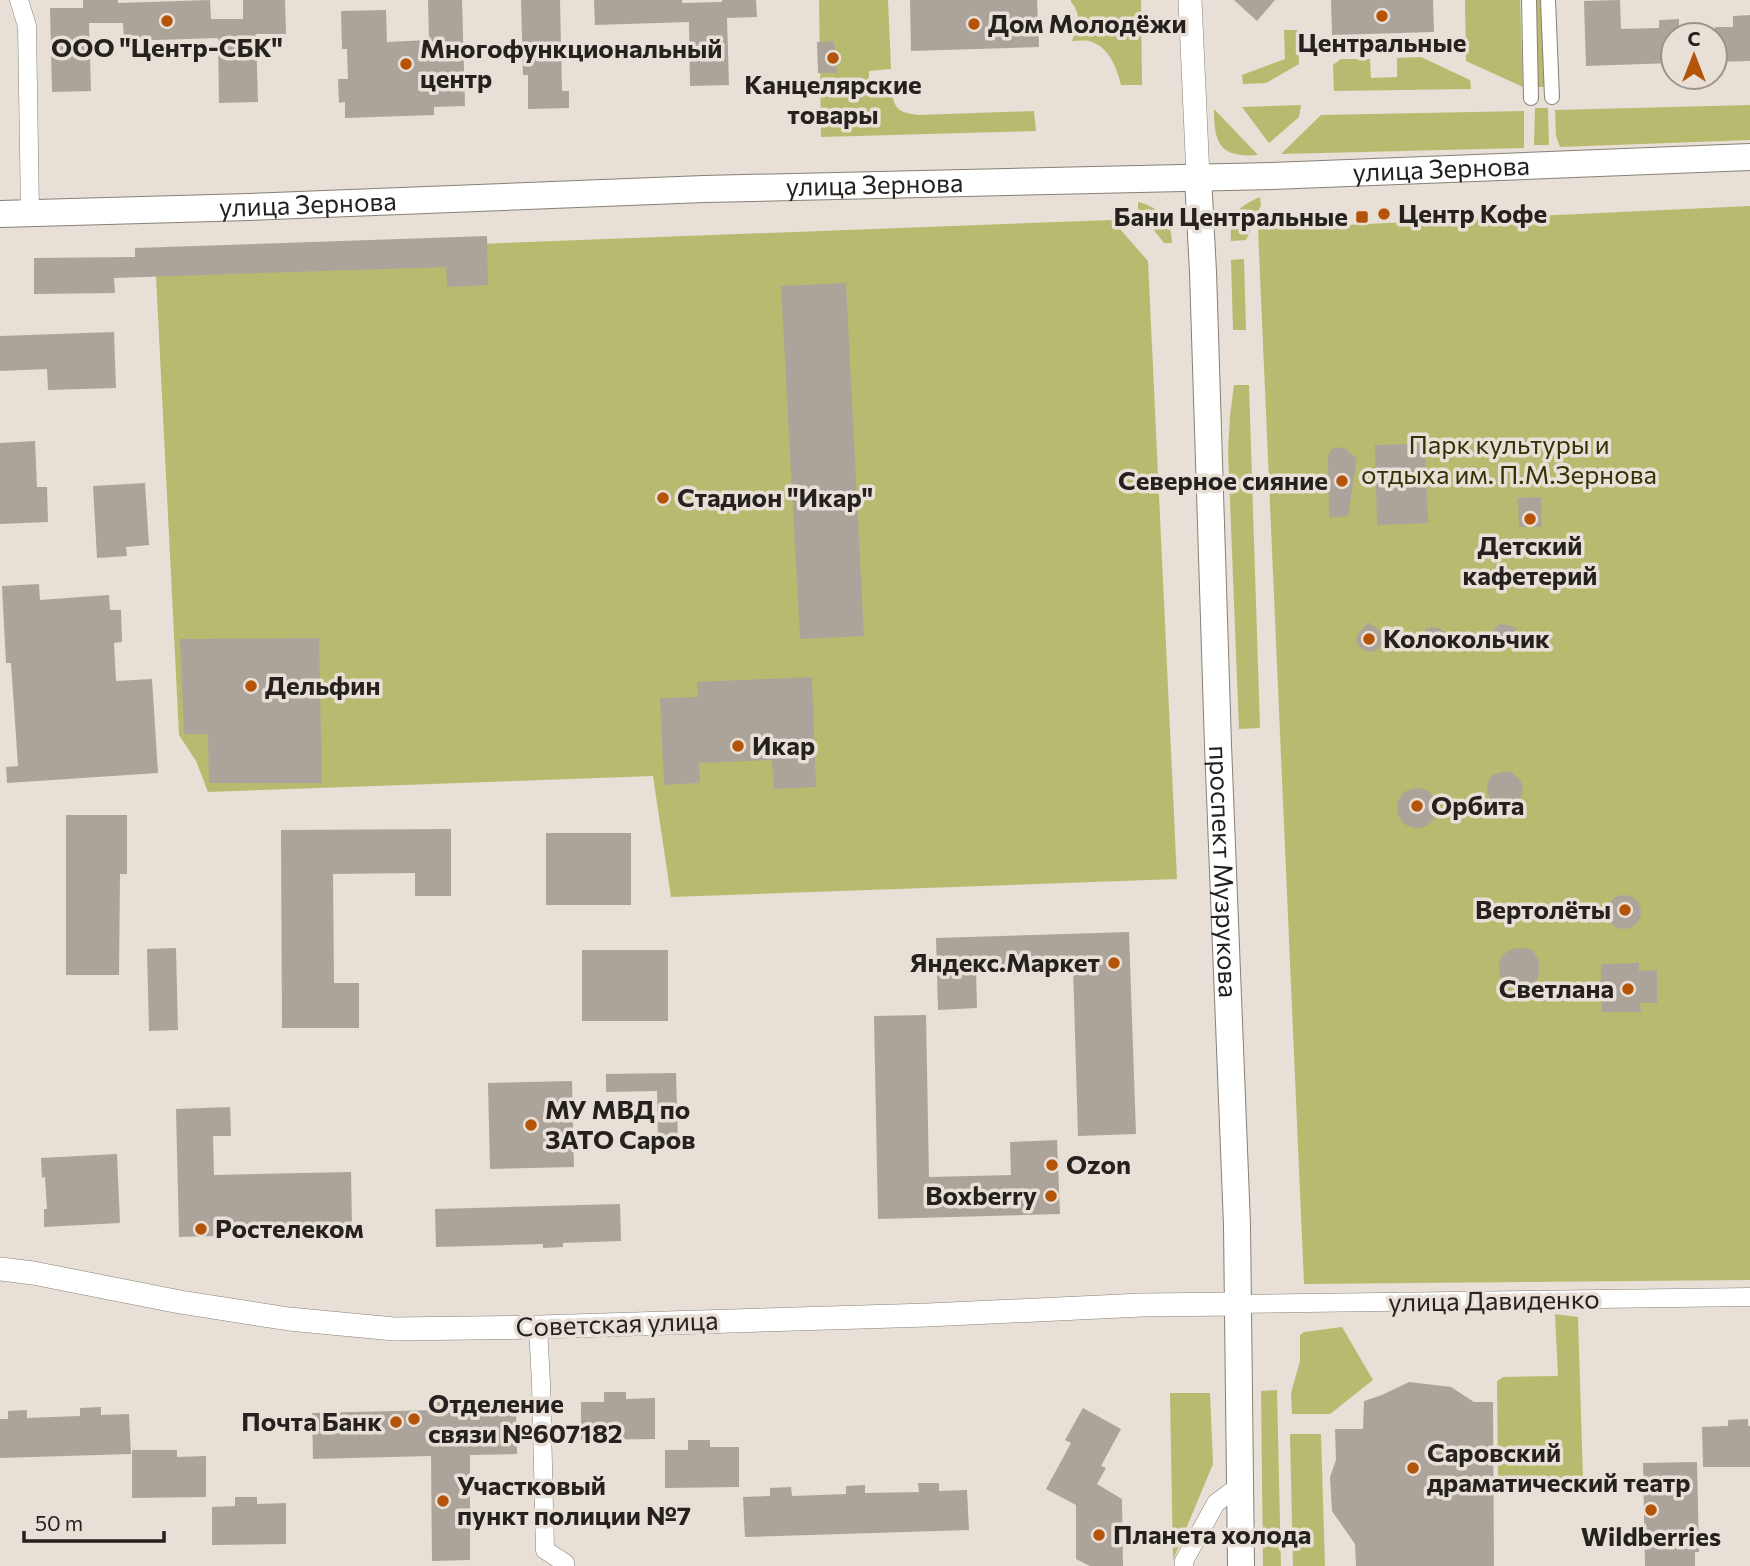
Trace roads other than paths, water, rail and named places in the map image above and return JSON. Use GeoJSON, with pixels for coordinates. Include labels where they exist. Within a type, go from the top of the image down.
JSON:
{"type":"FeatureCollection","features":[{"type":"Feature","properties":{"kind":"main road","name":"улица Зернова"},"geometry":{"type":"LineString","coordinates":[[0,214],[704,189],[1272,176],[1750,157]]}},
{"type":"Feature","properties":{"kind":"main road","name":"проспект Музрукова"},"geometry":{"type":"LineString","coordinates":[[1198,177],[1237,1225],[1241,1566]]}},
{"type":"Feature","properties":{"kind":"street"},"geometry":{"type":"LineString","coordinates":[[19,0],[27,26],[30,213]]}},
{"type":"Feature","properties":{"kind":"street"},"geometry":{"type":"LineString","coordinates":[[1190,0],[1198,177]]}},
{"type":"Feature","properties":{"kind":"street"},"geometry":{"type":"LineString","coordinates":[[1529,0],[1531,98]]}},
{"type":"Feature","properties":{"kind":"street"},"geometry":{"type":"LineString","coordinates":[[1548,0],[1552,97]]}},
{"type":"Feature","properties":{"kind":"street","name":"Советская улица"},"geometry":{"type":"LineString","coordinates":[[0,1269],[289,1320],[394,1329],[538,1327],[928,1315],[1142,1305],[1238,1304]]}},
{"type":"Feature","properties":{"kind":"street","name":"улица Давиденко"},"geometry":{"type":"LineString","coordinates":[[1238,1304],[1750,1297]]}},
{"type":"Feature","properties":{"kind":"street"},"geometry":{"type":"LineString","coordinates":[[538,1327],[545,1550],[565,1563],[565,1566]]}},
{"type":"Feature","properties":{"kind":"street"},"geometry":{"type":"LineString","coordinates":[[1184,1566],[1184,1561],[1216,1503],[1239,1486]]}},
{"type":"Feature","properties":{"kind":"place","name":"Центральные"},"geometry":{"type":"Point","coordinates":[1382,16]}},
{"type":"Feature","properties":{"kind":"place","name":"ООО \"Центр-СБК\""},"geometry":{"type":"Point","coordinates":[167,21]}},
{"type":"Feature","properties":{"kind":"place","name":"Дом Молодёжи"},"geometry":{"type":"Point","coordinates":[974,24]}},
{"type":"Feature","properties":{"kind":"place","name":"Канцелярские товары"},"geometry":{"type":"Point","coordinates":[833,58]}},
{"type":"Feature","properties":{"kind":"place","name":"Многофункциональный центр"},"geometry":{"type":"Point","coordinates":[406,64]}},
{"type":"Feature","properties":{"kind":"place","name":"Центр Кофе"},"geometry":{"type":"Point","coordinates":[1384,214]}},
{"type":"Feature","properties":{"kind":"place","name":"Бани Центральные"},"geometry":{"type":"Point","coordinates":[1362,217]}},
{"type":"Feature","properties":{"kind":"place","name":"Северное сияние"},"geometry":{"type":"Point","coordinates":[1342,481]}},
{"type":"Feature","properties":{"kind":"place","name":"Стадион \"Икар\""},"geometry":{"type":"Point","coordinates":[663,498]}},
{"type":"Feature","properties":{"kind":"place","name":"Детский кафетерий"},"geometry":{"type":"Point","coordinates":[1530,519]}},
{"type":"Feature","properties":{"kind":"place","name":"Колокольчик"},"geometry":{"type":"Point","coordinates":[1369,639]}},
{"type":"Feature","properties":{"kind":"place","name":"Дельфин"},"geometry":{"type":"Point","coordinates":[251,686]}},
{"type":"Feature","properties":{"kind":"place","name":"Икар"},"geometry":{"type":"Point","coordinates":[738,746]}},
{"type":"Feature","properties":{"kind":"place","name":"Орбита"},"geometry":{"type":"Point","coordinates":[1417,806]}},
{"type":"Feature","properties":{"kind":"place","name":"Вертолёты"},"geometry":{"type":"Point","coordinates":[1625,910]}},
{"type":"Feature","properties":{"kind":"place","name":"Яндекс.Маркет"},"geometry":{"type":"Point","coordinates":[1114,963]}},
{"type":"Feature","properties":{"kind":"place","name":"Светлана"},"geometry":{"type":"Point","coordinates":[1628,989]}},
{"type":"Feature","properties":{"kind":"place","name":"МУ МВД по ЗАТО Саров"},"geometry":{"type":"Point","coordinates":[531,1125]}},
{"type":"Feature","properties":{"kind":"place","name":"Ozon"},"geometry":{"type":"Point","coordinates":[1052,1165]}},
{"type":"Feature","properties":{"kind":"place","name":"Boxberry"},"geometry":{"type":"Point","coordinates":[1051,1196]}},
{"type":"Feature","properties":{"kind":"place","name":"Ростелеком"},"geometry":{"type":"Point","coordinates":[201,1229]}},
{"type":"Feature","properties":{"kind":"place","name":"Отделение связи №607182"},"geometry":{"type":"Point","coordinates":[414,1419]}},
{"type":"Feature","properties":{"kind":"place","name":"Почта Банк"},"geometry":{"type":"Point","coordinates":[396,1422]}},
{"type":"Feature","properties":{"kind":"place","name":"Саровский драматический театр"},"geometry":{"type":"Point","coordinates":[1413,1468]}},
{"type":"Feature","properties":{"kind":"place","name":"Участковый пункт полиции №7"},"geometry":{"type":"Point","coordinates":[443,1501]}},
{"type":"Feature","properties":{"kind":"place","name":"Wildberries"},"geometry":{"type":"Point","coordinates":[1651,1510]}},
{"type":"Feature","properties":{"kind":"place","name":"Планета холода"},"geometry":{"type":"Point","coordinates":[1099,1535]}},
{"type":"Feature","properties":{"kind":"park label","name":"Парк культуры и отдыха им. П.М.Зернова"},"geometry":{"type":"Point","coordinates":[1509,460]}}]}
